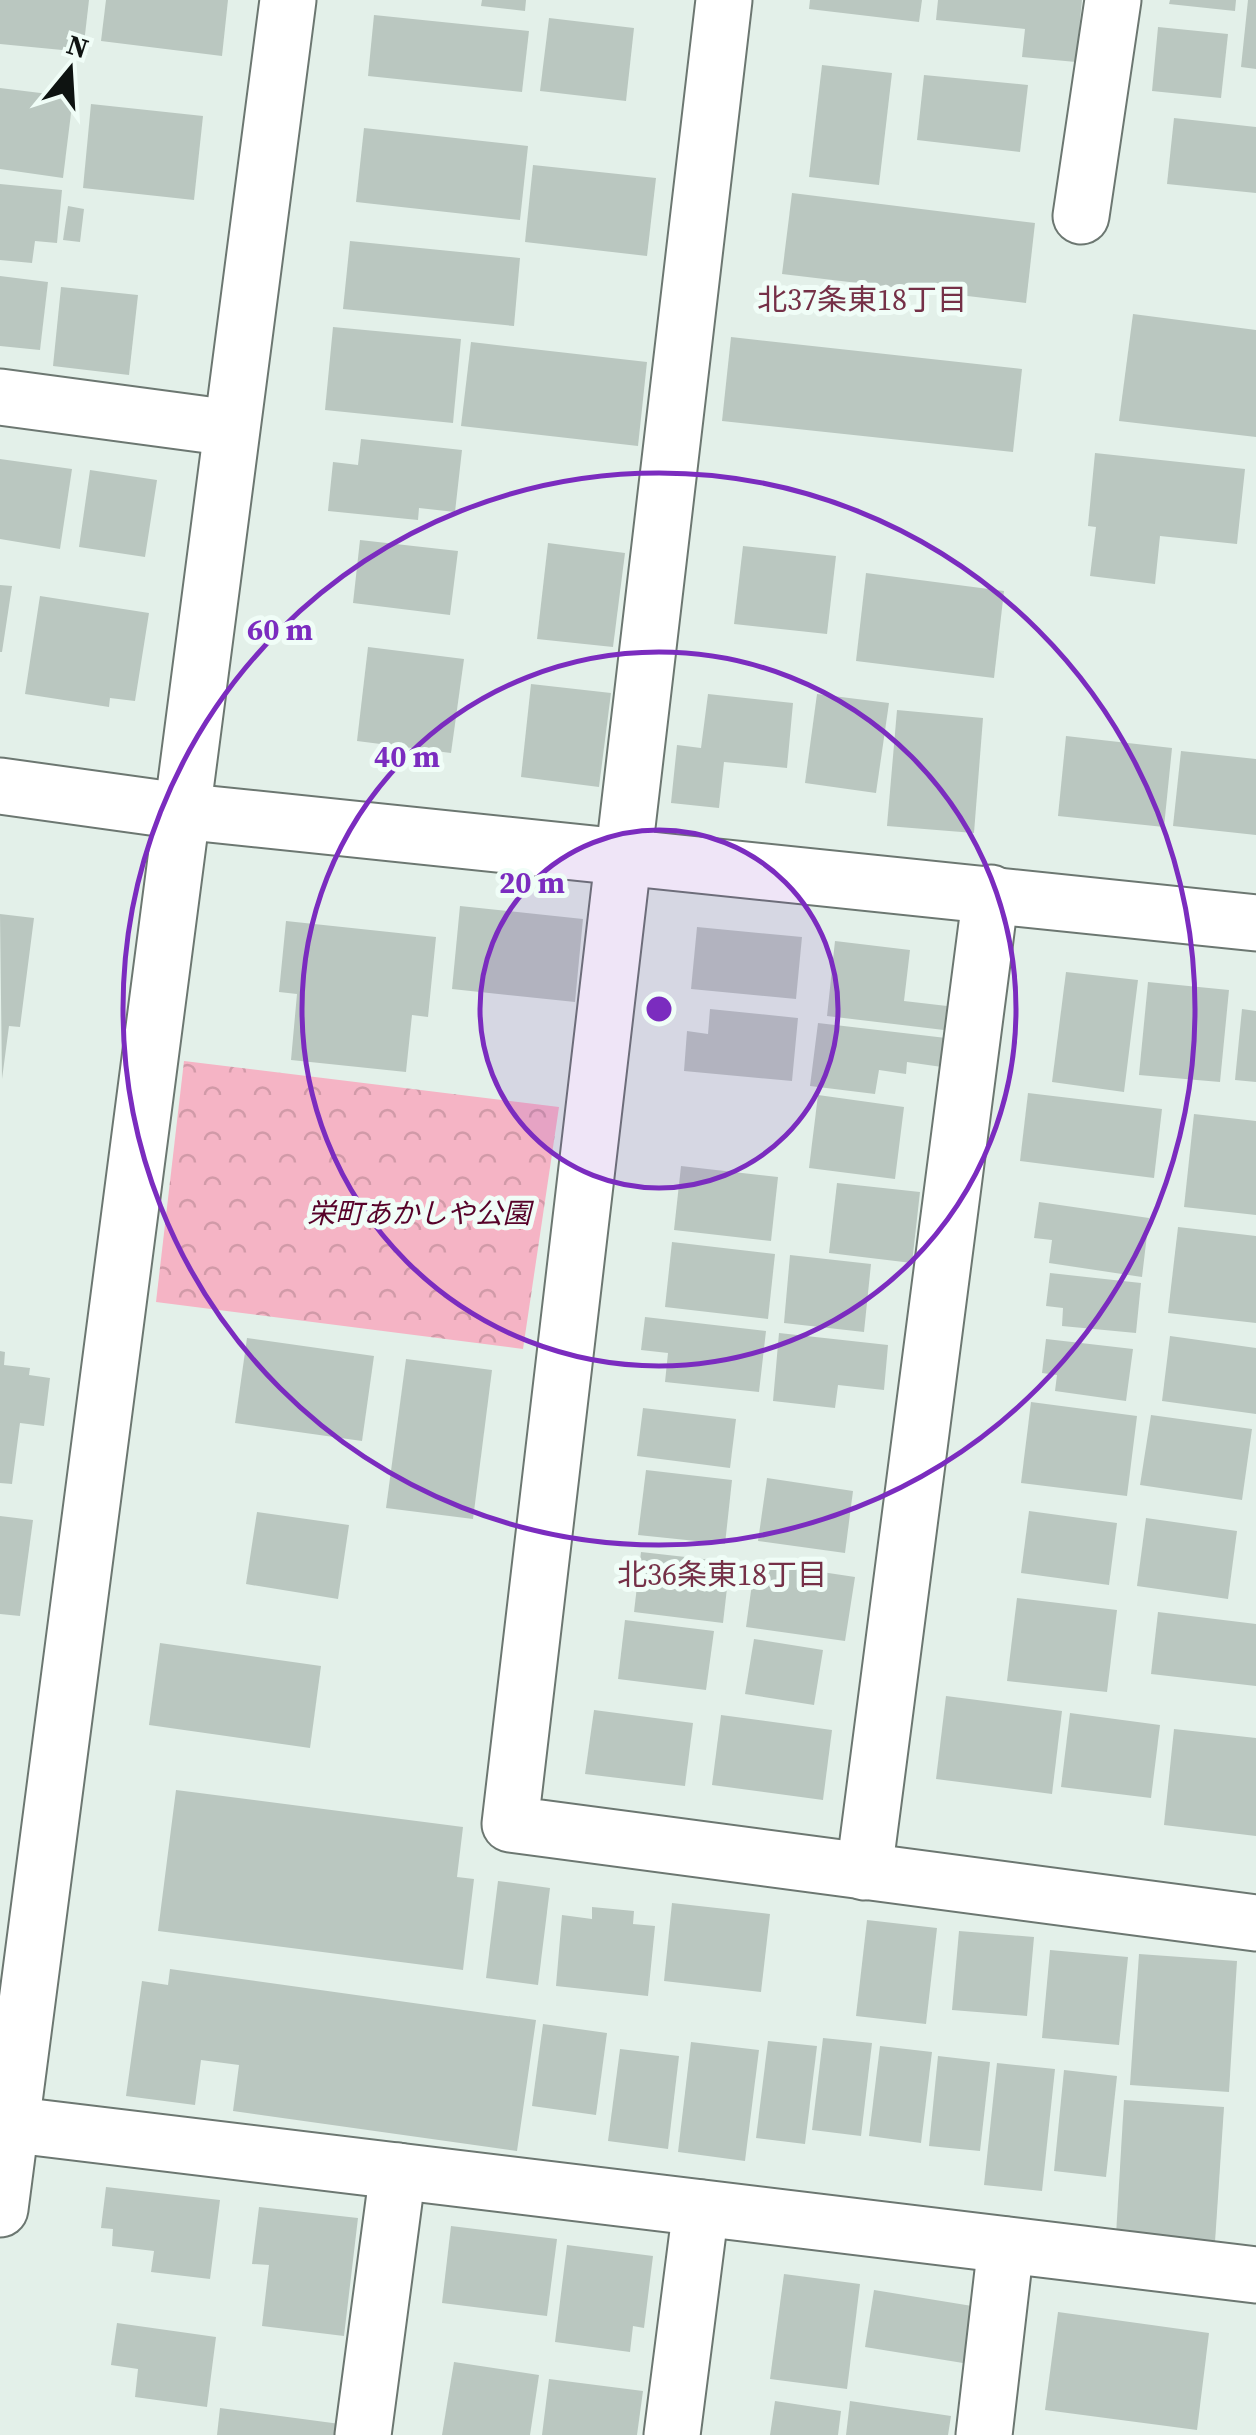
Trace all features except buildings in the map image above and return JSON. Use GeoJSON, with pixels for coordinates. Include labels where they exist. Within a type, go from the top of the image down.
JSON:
{"type":"FeatureCollection","features":[{"type":"Feature","properties":{"kind":"street"},"geometry":{"type":"LineString","coordinates":[[0,2209],[5,2124],[288,0]]}},
{"type":"Feature","properties":{"kind":"street"},"geometry":{"type":"LineString","coordinates":[[724,0],[510,1824],[1256,1924]]}},
{"type":"Feature","properties":{"kind":"street"},"geometry":{"type":"LineString","coordinates":[[1081,216],[1113,0]]}},
{"type":"Feature","properties":{"kind":"street"},"geometry":{"type":"LineString","coordinates":[[0,397],[231,428]]}},
{"type":"Feature","properties":{"kind":"street"},"geometry":{"type":"LineString","coordinates":[[0,786],[180,811],[1256,923]]}},
{"type":"Feature","properties":{"kind":"street"},"geometry":{"type":"LineString","coordinates":[[864,1872],[991,893]]}},
{"type":"Feature","properties":{"kind":"street"},"geometry":{"type":"LineString","coordinates":[[5,2124],[1256,2275]]}},
{"type":"Feature","properties":{"kind":"street"},"geometry":{"type":"LineString","coordinates":[[363,2435],[398,2171]]}},
{"type":"Feature","properties":{"kind":"street"},"geometry":{"type":"LineString","coordinates":[[672,2435],[701,2208]]}},
{"type":"Feature","properties":{"kind":"street"},"geometry":{"type":"LineString","coordinates":[[984,2435],[1006,2245]]}},
{"type":"Feature","properties":{"kind":"green space","name":"栄町あかしや公園"},"geometry":{"type":"Polygon","coordinates":[[[184,1061],[559,1107],[523,1349],[156,1302],[184,1061]]]}},
{"type":"Feature","properties":{"kind":"district","name":"北37条東18丁目"},"geometry":{"type":"Point","coordinates":[862,299]}},
{"type":"Feature","properties":{"kind":"district","name":"北36条東18丁目"},"geometry":{"type":"Point","coordinates":[722,1574]}}]}
